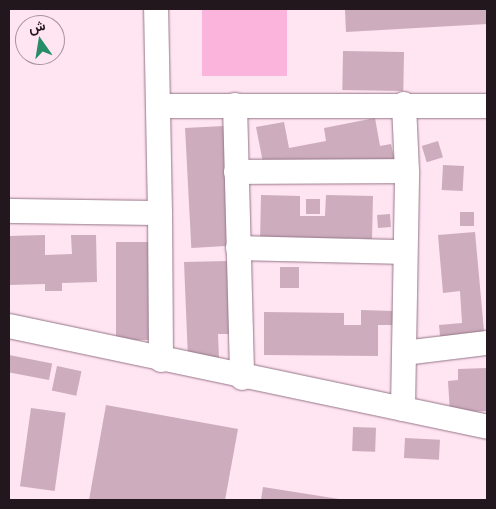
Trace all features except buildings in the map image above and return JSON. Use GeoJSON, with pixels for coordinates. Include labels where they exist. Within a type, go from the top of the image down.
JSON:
{"type":"FeatureCollection","features":[{"type":"Feature","properties":{"kind":"street"},"geometry":{"type":"LineString","coordinates":[[156,9],[161,360]]}},
{"type":"Feature","properties":{"kind":"street"},"geometry":{"type":"LineString","coordinates":[[158,106],[404,104],[487,106]]}},
{"type":"Feature","properties":{"kind":"street"},"geometry":{"type":"LineString","coordinates":[[403,409],[407,171],[404,104]]}},
{"type":"Feature","properties":{"kind":"street"},"geometry":{"type":"LineString","coordinates":[[235,106],[242,378]]}},
{"type":"Feature","properties":{"kind":"street"},"geometry":{"type":"LineString","coordinates":[[236,172],[407,171]]}},
{"type":"Feature","properties":{"kind":"street"},"geometry":{"type":"LineString","coordinates":[[9,211],[160,213]]}},
{"type":"Feature","properties":{"kind":"street"},"geometry":{"type":"LineString","coordinates":[[238,248],[405,252]]}},
{"type":"Feature","properties":{"kind":"street"},"geometry":{"type":"LineString","coordinates":[[9,326],[242,378],[487,427]]}},
{"type":"Feature","properties":{"kind":"street"},"geometry":{"type":"LineString","coordinates":[[404,353],[468,349],[487,343]]}},
{"type":"Feature","properties":{"kind":"shaded area"},"geometry":{"type":"Polygon","coordinates":[[[202,9],[287,9],[287,76],[202,76],[202,9]]]}}]}
